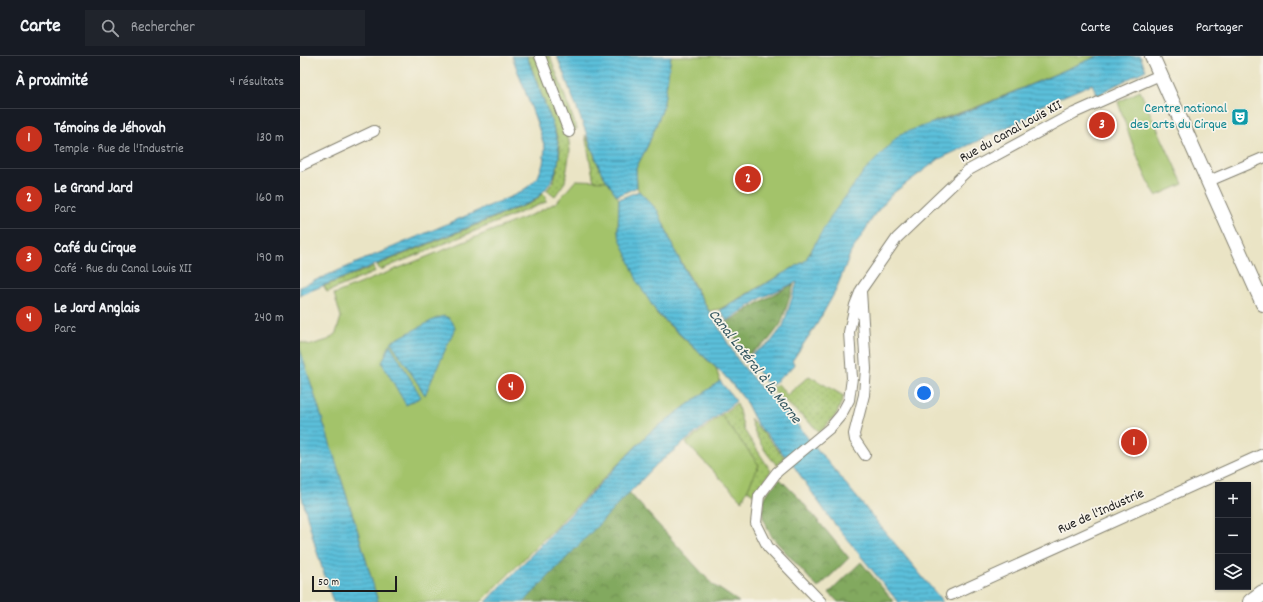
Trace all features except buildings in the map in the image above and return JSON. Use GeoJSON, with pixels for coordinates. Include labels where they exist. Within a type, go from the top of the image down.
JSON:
{"type":"FeatureCollection","features":[{"type":"Feature","properties":{"kind":"main road"},"geometry":{"type":"LineString","coordinates":[[1152,56],[1263,304]]}},
{"type":"Feature","properties":{"kind":"main road"},"geometry":{"type":"LineString","coordinates":[[1251,602],[1263,593]]}},
{"type":"Feature","properties":{"kind":"street"},"geometry":{"type":"LineString","coordinates":[[540,56],[569,132]]}},
{"type":"Feature","properties":{"kind":"street","name":"Rue du Canal Louis XII"},"geometry":{"type":"LineString","coordinates":[[821,602],[768,547],[756,523],[759,496],[777,472],[830,428],[842,415],[849,400],[852,378],[849,332],[854,305],[861,290],[897,238],[967,171],[1074,113],[1160,75]]}},
{"type":"Feature","properties":{"kind":"street"},"geometry":{"type":"LineString","coordinates":[[300,166],[374,131]]}},
{"type":"Feature","properties":{"kind":"street"},"geometry":{"type":"LineString","coordinates":[[1209,181],[1263,158]]}},
{"type":"Feature","properties":{"kind":"street"},"geometry":{"type":"LineString","coordinates":[[861,290],[866,369],[864,395],[854,434],[855,440],[865,455]]}},
{"type":"Feature","properties":{"kind":"street","name":"Rue de l'Industrie"},"geometry":{"type":"LineString","coordinates":[[951,595],[1263,454]]}},
{"type":"Feature","properties":{"kind":"green space"},"geometry":{"type":"Polygon","coordinates":[[[527,56],[537,56],[568,135],[570,150],[565,182],[555,196],[547,190],[553,182],[560,151],[557,137],[527,56]]]}},
{"type":"Feature","properties":{"kind":"green space"},"geometry":{"type":"Polygon","coordinates":[[[542,56],[550,56],[577,129],[572,130],[542,56]]]}},
{"type":"Feature","properties":{"kind":"green space"},"geometry":{"type":"Polygon","coordinates":[[[671,56],[1098,56],[982,105],[935,121],[834,213],[805,261],[720,309],[709,311],[676,253],[658,211],[637,187],[636,168],[648,145],[663,108],[671,56]]]}},
{"type":"Feature","properties":{"kind":"green space"},"geometry":{"type":"Polygon","coordinates":[[[1140,91],[1183,184],[1156,196],[1139,162],[1118,102],[1140,91]]]}},
{"type":"Feature","properties":{"kind":"green space"},"geometry":{"type":"Polygon","coordinates":[[[585,135],[601,172],[617,196],[612,198],[594,182],[585,135]]]}},
{"type":"Feature","properties":{"kind":"green space"},"geometry":{"type":"Polygon","coordinates":[[[576,180],[607,181],[619,199],[618,233],[657,314],[716,368],[720,381],[649,433],[481,602],[378,602],[358,532],[302,357],[300,342],[311,345],[328,340],[336,333],[341,317],[334,294],[536,213],[557,202],[576,180]]]}},
{"type":"Feature","properties":{"kind":"green space"},"geometry":{"type":"Polygon","coordinates":[[[543,193],[546,196],[546,202],[380,270],[377,265],[533,202],[543,193]]]}},
{"type":"Feature","properties":{"kind":"green space"},"geometry":{"type":"Polygon","coordinates":[[[373,267],[375,272],[327,292],[324,286],[373,267]]]}},
{"type":"Feature","properties":{"kind":"green space"},"geometry":{"type":"Polygon","coordinates":[[[794,284],[781,324],[768,341],[746,356],[726,323],[765,299],[794,284]]]}},
{"type":"Feature","properties":{"kind":"green space"},"geometry":{"type":"Polygon","coordinates":[[[809,376],[844,396],[836,415],[820,432],[771,389],[778,384],[787,395],[809,376]]]}},
{"type":"Feature","properties":{"kind":"green space"},"geometry":{"type":"Polygon","coordinates":[[[737,403],[744,430],[771,471],[755,495],[747,490],[759,465],[721,415],[737,403]]]}},
{"type":"Feature","properties":{"kind":"green space"},"geometry":{"type":"Polygon","coordinates":[[[721,415],[759,465],[742,501],[686,443],[721,415]]]}},
{"type":"Feature","properties":{"kind":"green space"},"geometry":{"type":"Polygon","coordinates":[[[750,418],[785,458],[777,465],[760,443],[750,418]]]}},
{"type":"Feature","properties":{"kind":"green space"},"geometry":{"type":"Polygon","coordinates":[[[780,479],[799,498],[849,558],[818,588],[771,536],[763,517],[764,499],[770,489],[780,479]]]}},
{"type":"Feature","properties":{"kind":"green space"},"geometry":{"type":"Polygon","coordinates":[[[627,490],[712,584],[739,602],[519,602],[627,490]]]}},
{"type":"Feature","properties":{"kind":"green space"},"geometry":{"type":"Polygon","coordinates":[[[861,562],[894,602],[838,602],[829,593],[861,562]]]}},
{"type":"Feature","properties":{"kind":"water"},"geometry":{"type":"Polygon","coordinates":[[[512,56],[527,56],[558,142],[559,158],[555,173],[552,180],[543,192],[531,202],[300,295],[300,287],[517,194],[529,186],[538,177],[543,164],[545,148],[512,56]]]}},
{"type":"Feature","properties":{"kind":"water"},"geometry":{"type":"Polygon","coordinates":[[[557,56],[671,56],[663,108],[648,145],[636,168],[637,187],[617,196],[601,172],[557,56]]]}},
{"type":"Feature","properties":{"kind":"water"},"geometry":{"type":"Polygon","coordinates":[[[1098,56],[1140,56],[1146,70],[1106,90],[1098,96],[1092,84],[1038,107],[1040,112],[939,159],[892,194],[875,214],[851,252],[835,292],[817,324],[792,361],[795,365],[772,385],[767,382],[766,383],[747,357],[770,343],[783,326],[797,282],[763,297],[727,321],[720,310],[805,261],[831,216],[862,174],[900,134],[979,107],[1098,56]]]}},
{"type":"Feature","properties":{"kind":"water"},"geometry":{"type":"Polygon","coordinates":[[[639,191],[658,211],[674,249],[689,278],[738,360],[760,387],[780,404],[943,602],[898,602],[829,517],[793,465],[757,424],[745,400],[724,375],[657,313],[638,283],[618,233],[619,199],[639,191]]]}},
{"type":"Feature","properties":{"kind":"water"},"geometry":{"type":"Polygon","coordinates":[[[444,316],[451,320],[455,328],[425,395],[391,342],[437,318],[444,316]]]}},
{"type":"Feature","properties":{"kind":"water"},"geometry":{"type":"Polygon","coordinates":[[[390,344],[421,397],[406,405],[382,363],[390,344]]]}},
{"type":"Feature","properties":{"kind":"water"},"geometry":{"type":"Polygon","coordinates":[[[300,349],[358,532],[378,602],[333,602],[316,549],[300,490],[300,349]]]}},
{"type":"Feature","properties":{"kind":"water"},"geometry":{"type":"Polygon","coordinates":[[[720,381],[736,401],[657,464],[524,602],[486,602],[649,433],[720,381]]]}},
{"type":"Feature","properties":{"kind":"place","name":"Centre national des arts du Cirque"},"geometry":{"type":"Point","coordinates":[1240,117]}},
{"type":"Feature","properties":{"kind":"place","name":"Café du Cirque"},"geometry":{"type":"Point","coordinates":[1102,125]}},
{"type":"Feature","properties":{"kind":"place","name":"Le Grand Jard"},"geometry":{"type":"Point","coordinates":[748,179]}},
{"type":"Feature","properties":{"kind":"place","name":"Le Jard Anglais"},"geometry":{"type":"Point","coordinates":[511,387]}},
{"type":"Feature","properties":{"kind":"place","name":"Témoins de Jéhovah"},"geometry":{"type":"Point","coordinates":[1134,442]}},
{"type":"Feature","properties":{"kind":"water label","name":"Canal Latéral à la Marne"},"geometry":{"type":"Point","coordinates":[754,367]}}]}
